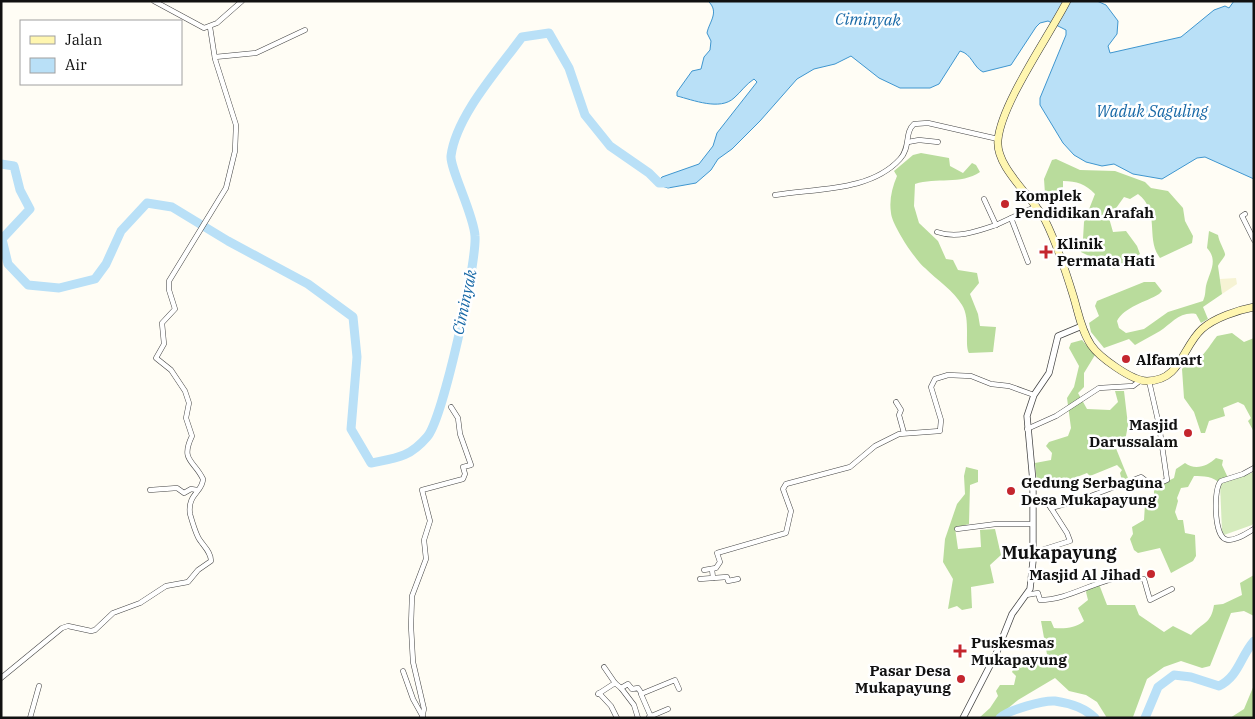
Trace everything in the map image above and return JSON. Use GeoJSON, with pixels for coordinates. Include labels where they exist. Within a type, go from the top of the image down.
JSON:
{"type":"FeatureCollection","features":[{"type":"Feature","properties":{"kind":"main road"},"geometry":{"type":"LineString","coordinates":[[1067,1],[1015,96],[998,139],[1003,163],[1037,206],[1053,238],[1082,326],[1091,345],[1117,367],[1145,381],[1172,372],[1184,359],[1198,332],[1208,324],[1254,307]]}},
{"type":"Feature","properties":{"kind":"street"},"geometry":{"type":"LineString","coordinates":[[154,1],[198,26],[210,27],[242,1]]}},
{"type":"Feature","properties":{"kind":"street"},"geometry":{"type":"LineString","coordinates":[[1,678],[62,628],[68,626],[90,632],[95,630],[113,613],[140,603],[166,586],[188,582],[212,558],[198,536],[191,515],[192,497],[202,486],[203,479],[188,457],[188,445],[192,436],[186,418],[188,397],[171,370],[156,358],[164,344],[162,323],[176,309],[169,290],[169,280],[226,188],[235,151],[236,124],[214,57],[215,46],[210,27]]}},
{"type":"Feature","properties":{"kind":"street"},"geometry":{"type":"LineString","coordinates":[[214,57],[256,53],[304,30]]}},
{"type":"Feature","properties":{"kind":"street"},"geometry":{"type":"LineString","coordinates":[[775,195],[863,182],[891,167],[903,155],[908,142],[909,129],[914,124],[921,123],[998,139]]}},
{"type":"Feature","properties":{"kind":"street"},"geometry":{"type":"LineString","coordinates":[[908,142],[918,140],[938,142]]}},
{"type":"Feature","properties":{"kind":"street"},"geometry":{"type":"LineString","coordinates":[[984,199],[996,225]]}},
{"type":"Feature","properties":{"kind":"street"},"geometry":{"type":"LineString","coordinates":[[937,232],[947,235],[970,233],[996,225],[1037,206]]}},
{"type":"Feature","properties":{"kind":"street"},"geometry":{"type":"LineString","coordinates":[[1245,214],[1242,216],[1254,240]]}},
{"type":"Feature","properties":{"kind":"street"},"geometry":{"type":"LineString","coordinates":[[1011,218],[1028,262]]}},
{"type":"Feature","properties":{"kind":"street"},"geometry":{"type":"LineString","coordinates":[[963,718],[996,654],[1012,614],[1026,595],[1031,583],[1033,504],[1032,464],[1027,416],[1034,395],[1049,374],[1058,336],[1082,326]]}},
{"type":"Feature","properties":{"kind":"street"},"geometry":{"type":"LineString","coordinates":[[704,570],[712,569],[720,562],[717,553],[786,533],[791,511],[783,490],[786,484],[850,467],[875,446],[904,433],[941,430],[939,413],[931,387],[935,379],[948,375],[971,376],[991,384],[1009,386],[1034,395]]}},
{"type":"Feature","properties":{"kind":"street"},"geometry":{"type":"LineString","coordinates":[[1027,428],[1056,416],[1099,388],[1133,386],[1145,381],[1160,425],[1167,480],[1152,486],[1141,477],[1080,500],[1051,508]]}},
{"type":"Feature","properties":{"kind":"street"},"geometry":{"type":"LineString","coordinates":[[896,402],[901,410],[899,416],[904,433]]}},
{"type":"Feature","properties":{"kind":"street"},"geometry":{"type":"LineString","coordinates":[[423,717],[424,709],[412,649],[411,626],[412,596],[426,559],[424,540],[430,520],[422,490],[463,479],[465,474],[463,467],[471,466],[460,434],[458,418],[450,407]]}},
{"type":"Feature","properties":{"kind":"street"},"geometry":{"type":"LineString","coordinates":[[1254,468],[1243,474],[1221,480],[1216,488],[1216,519],[1221,536],[1225,540],[1231,540],[1254,529]]}},
{"type":"Feature","properties":{"kind":"street"},"geometry":{"type":"LineString","coordinates":[[150,490],[177,488],[183,493],[191,489],[197,490]]}},
{"type":"Feature","properties":{"kind":"street"},"geometry":{"type":"LineString","coordinates":[[1032,553],[1070,541],[1046,500],[1033,504]]}},
{"type":"Feature","properties":{"kind":"street"},"geometry":{"type":"LineString","coordinates":[[957,529],[996,524],[1032,524]]}},
{"type":"Feature","properties":{"kind":"street"},"geometry":{"type":"LineString","coordinates":[[712,569],[713,578]]}},
{"type":"Feature","properties":{"kind":"street"},"geometry":{"type":"LineString","coordinates":[[700,579],[727,577],[728,581],[738,579]]}},
{"type":"Feature","properties":{"kind":"street"},"geometry":{"type":"LineString","coordinates":[[1026,595],[1038,593],[1040,600],[1052,600],[1102,581],[1122,577],[1123,579],[1144,579],[1150,600],[1172,589]]}},
{"type":"Feature","properties":{"kind":"street"},"geometry":{"type":"LineString","coordinates":[[604,667],[634,705],[638,718]]}},
{"type":"Feature","properties":{"kind":"street"},"geometry":{"type":"LineString","coordinates":[[403,671],[413,699],[423,717]]}},
{"type":"Feature","properties":{"kind":"street"},"geometry":{"type":"LineString","coordinates":[[642,694],[674,680],[679,689]]}},
{"type":"Feature","properties":{"kind":"street"},"geometry":{"type":"LineString","coordinates":[[615,683],[599,693],[611,706],[617,718]]}},
{"type":"Feature","properties":{"kind":"street"},"geometry":{"type":"LineString","coordinates":[[621,688],[628,684],[632,689],[638,688],[642,694],[649,717],[668,709]]}},
{"type":"Feature","properties":{"kind":"street"},"geometry":{"type":"LineString","coordinates":[[30,718],[39,686]]}},
{"type":"Feature","properties":{"kind":"shaded area"},"geometry":{"type":"Polygon","coordinates":[[[1236,278],[1237,284],[1222,294],[1220,279],[1236,278]]]}},
{"type":"Feature","properties":{"kind":"green space"},"geometry":{"type":"Polygon","coordinates":[[[921,153],[949,158],[950,166],[963,173],[972,163],[976,165],[980,172],[957,180],[915,184],[914,206],[919,223],[938,241],[946,259],[953,260],[958,270],[977,273],[979,283],[970,294],[978,314],[980,326],[996,327],[993,352],[969,353],[966,317],[962,305],[950,290],[916,258],[892,218],[890,208],[892,190],[897,176],[894,171],[913,155],[921,153]]]}},
{"type":"Feature","properties":{"kind":"green space"},"geometry":{"type":"Polygon","coordinates":[[[1056,159],[1080,170],[1115,171],[1145,182],[1151,188],[1168,191],[1183,208],[1185,221],[1193,236],[1192,243],[1160,258],[1153,242],[1149,209],[1145,201],[1138,194],[1130,199],[1124,197],[1109,218],[1113,232],[1126,231],[1137,246],[1140,254],[1114,269],[1106,261],[1095,259],[1081,252],[1078,242],[1083,239],[1084,222],[1095,194],[1080,184],[1063,181],[1063,190],[1049,196],[1045,194],[1044,179],[1052,160],[1056,159]]]}},
{"type":"Feature","properties":{"kind":"green space"},"geometry":{"type":"Polygon","coordinates":[[[1209,231],[1218,235],[1225,254],[1218,266],[1222,294],[1203,307],[1208,319],[1201,323],[1196,314],[1185,314],[1135,345],[1129,339],[1104,348],[1091,332],[1089,323],[1099,316],[1095,306],[1097,301],[1144,282],[1155,282],[1162,291],[1154,297],[1130,308],[1117,321],[1119,328],[1126,333],[1144,329],[1168,312],[1203,301],[1213,262],[1211,253],[1207,248],[1209,231]]]}},
{"type":"Feature","properties":{"kind":"green space"},"geometry":{"type":"Polygon","coordinates":[[[1232,333],[1244,342],[1254,338],[1254,432],[1248,421],[1251,418],[1244,405],[1238,402],[1223,408],[1225,416],[1209,421],[1205,433],[1201,433],[1194,412],[1184,398],[1182,369],[1186,364],[1200,358],[1217,336],[1232,333]]]}},
{"type":"Feature","properties":{"kind":"green space"},"geometry":{"type":"Polygon","coordinates":[[[1082,340],[1095,355],[1084,373],[1084,387],[1078,393],[1087,409],[1110,410],[1118,402],[1115,391],[1124,391],[1128,425],[1125,441],[1115,446],[1128,478],[1122,481],[1120,473],[1122,470],[1117,465],[1090,476],[1087,473],[1077,477],[1076,480],[1062,487],[1055,480],[1037,483],[1035,463],[1051,460],[1052,453],[1046,446],[1049,442],[1068,436],[1071,428],[1067,398],[1074,387],[1079,366],[1069,348],[1071,343],[1082,340]]]}},
{"type":"Feature","properties":{"kind":"green space"},"geometry":{"type":"Polygon","coordinates":[[[1216,458],[1223,460],[1222,465],[1229,480],[1220,484],[1212,478],[1194,476],[1188,487],[1181,488],[1177,498],[1175,512],[1178,520],[1183,520],[1185,533],[1195,535],[1196,556],[1193,561],[1171,573],[1160,548],[1138,553],[1134,550],[1130,539],[1133,534],[1132,527],[1144,520],[1145,504],[1154,498],[1154,488],[1174,478],[1176,469],[1185,463],[1193,467],[1201,467],[1216,458]]]}},
{"type":"Feature","properties":{"kind":"green space"},"geometry":{"type":"Polygon","coordinates":[[[966,467],[978,470],[978,482],[970,485],[969,524],[955,528],[958,549],[981,547],[980,530],[995,529],[1001,555],[990,565],[994,583],[971,587],[972,608],[962,610],[957,606],[948,609],[953,579],[943,562],[945,539],[957,504],[965,494],[964,476],[966,467]]]}},
{"type":"Feature","properties":{"kind":"green space"},"geometry":{"type":"Polygon","coordinates":[[[1254,472],[1254,522],[1252,525],[1224,535],[1222,531],[1220,484],[1254,472]]]}},
{"type":"Feature","properties":{"kind":"green space"},"geometry":{"type":"Polygon","coordinates":[[[1254,575],[1254,616],[1244,611],[1231,613],[1210,666],[1202,668],[1181,661],[1164,667],[1147,679],[1133,717],[1107,718],[1097,702],[1086,695],[1069,691],[1055,678],[1018,700],[996,718],[979,718],[990,708],[998,696],[996,691],[1000,685],[1014,685],[1016,676],[1012,672],[1017,660],[1020,668],[1048,660],[1041,621],[1051,621],[1054,628],[1062,628],[1074,627],[1084,621],[1078,608],[1088,600],[1086,592],[1093,580],[1097,579],[1107,605],[1135,605],[1139,615],[1164,632],[1173,626],[1191,635],[1209,619],[1214,605],[1223,604],[1242,595],[1240,583],[1254,575]]]}},
{"type":"Feature","properties":{"kind":"green space"},"geometry":{"type":"Polygon","coordinates":[[[1254,685],[1254,718],[1230,718],[1244,709],[1254,685]]]}},
{"type":"Feature","properties":{"kind":"water","name":"Waduk Saguling"},"geometry":{"type":"Polygon","coordinates":[[[708,1],[1097,1],[1106,5],[1118,21],[1117,34],[1108,46],[1110,53],[1181,37],[1214,10],[1225,6],[1229,8],[1234,1],[1254,1],[1254,179],[1205,157],[1197,158],[1162,179],[1133,174],[1114,164],[1102,166],[1086,162],[1074,155],[1063,143],[1040,105],[1040,98],[1066,35],[1066,30],[1048,21],[1040,23],[1036,27],[1011,65],[983,72],[967,55],[960,51],[939,84],[930,88],[900,88],[879,78],[851,56],[835,64],[814,69],[797,79],[760,121],[732,149],[718,159],[711,170],[696,183],[668,188],[656,184],[662,177],[699,164],[713,146],[717,133],[757,82],[754,79],[734,98],[721,104],[698,102],[677,96],[677,92],[692,71],[701,69],[704,57],[710,50],[711,41],[707,33],[713,17],[713,9],[708,1]]]}},
{"type":"Feature","properties":{"kind":"waterway","name":"Ciminyak"},"geometry":{"type":"LineString","coordinates":[[1,164],[14,166],[20,190],[30,209],[2,239],[8,264],[28,285],[59,288],[95,279],[106,264],[121,231],[147,203],[172,207],[228,241],[308,284],[353,317],[357,357],[351,429],[371,463],[402,456],[420,444],[427,437],[434,424],[442,402],[465,307],[471,276],[475,236],[474,227],[454,171],[451,156],[461,125],[469,109],[522,37],[549,33],[569,68],[585,115],[610,146],[649,173],[659,183],[668,183]]}},
{"type":"Feature","properties":{"kind":"waterway"},"geometry":{"type":"LineString","coordinates":[[1145,718],[1158,687],[1174,675],[1191,677],[1219,686],[1226,682],[1235,672],[1254,641]]}},
{"type":"Feature","properties":{"kind":"waterway"},"geometry":{"type":"LineString","coordinates":[[1000,718],[1026,706],[1055,701],[1076,706],[1095,718]]}},
{"type":"Feature","properties":{"kind":"place","name":"Komplek Pendidikan Arafah"},"geometry":{"type":"Point","coordinates":[1005,204]}},
{"type":"Feature","properties":{"kind":"place","name":"Klinik Permata Hati"},"geometry":{"type":"Point","coordinates":[1046,252]}},
{"type":"Feature","properties":{"kind":"place","name":"Alfamart"},"geometry":{"type":"Point","coordinates":[1126,359]}},
{"type":"Feature","properties":{"kind":"place","name":"Masjid Darussalam"},"geometry":{"type":"Point","coordinates":[1188,433]}},
{"type":"Feature","properties":{"kind":"place","name":"Gedung Serbaguna Desa Mukapayung"},"geometry":{"type":"Point","coordinates":[1011,491]}},
{"type":"Feature","properties":{"kind":"place","name":"Masjid Al Jihad"},"geometry":{"type":"Point","coordinates":[1151,574]}},
{"type":"Feature","properties":{"kind":"place","name":"Puskesmas Mukapayung"},"geometry":{"type":"Point","coordinates":[960,651]}},
{"type":"Feature","properties":{"kind":"place","name":"Pasar Desa Mukapayung"},"geometry":{"type":"Point","coordinates":[961,679]}},
{"type":"Feature","properties":{"kind":"district","name":"Mukapayung"},"geometry":{"type":"Point","coordinates":[1059,552]}}]}
